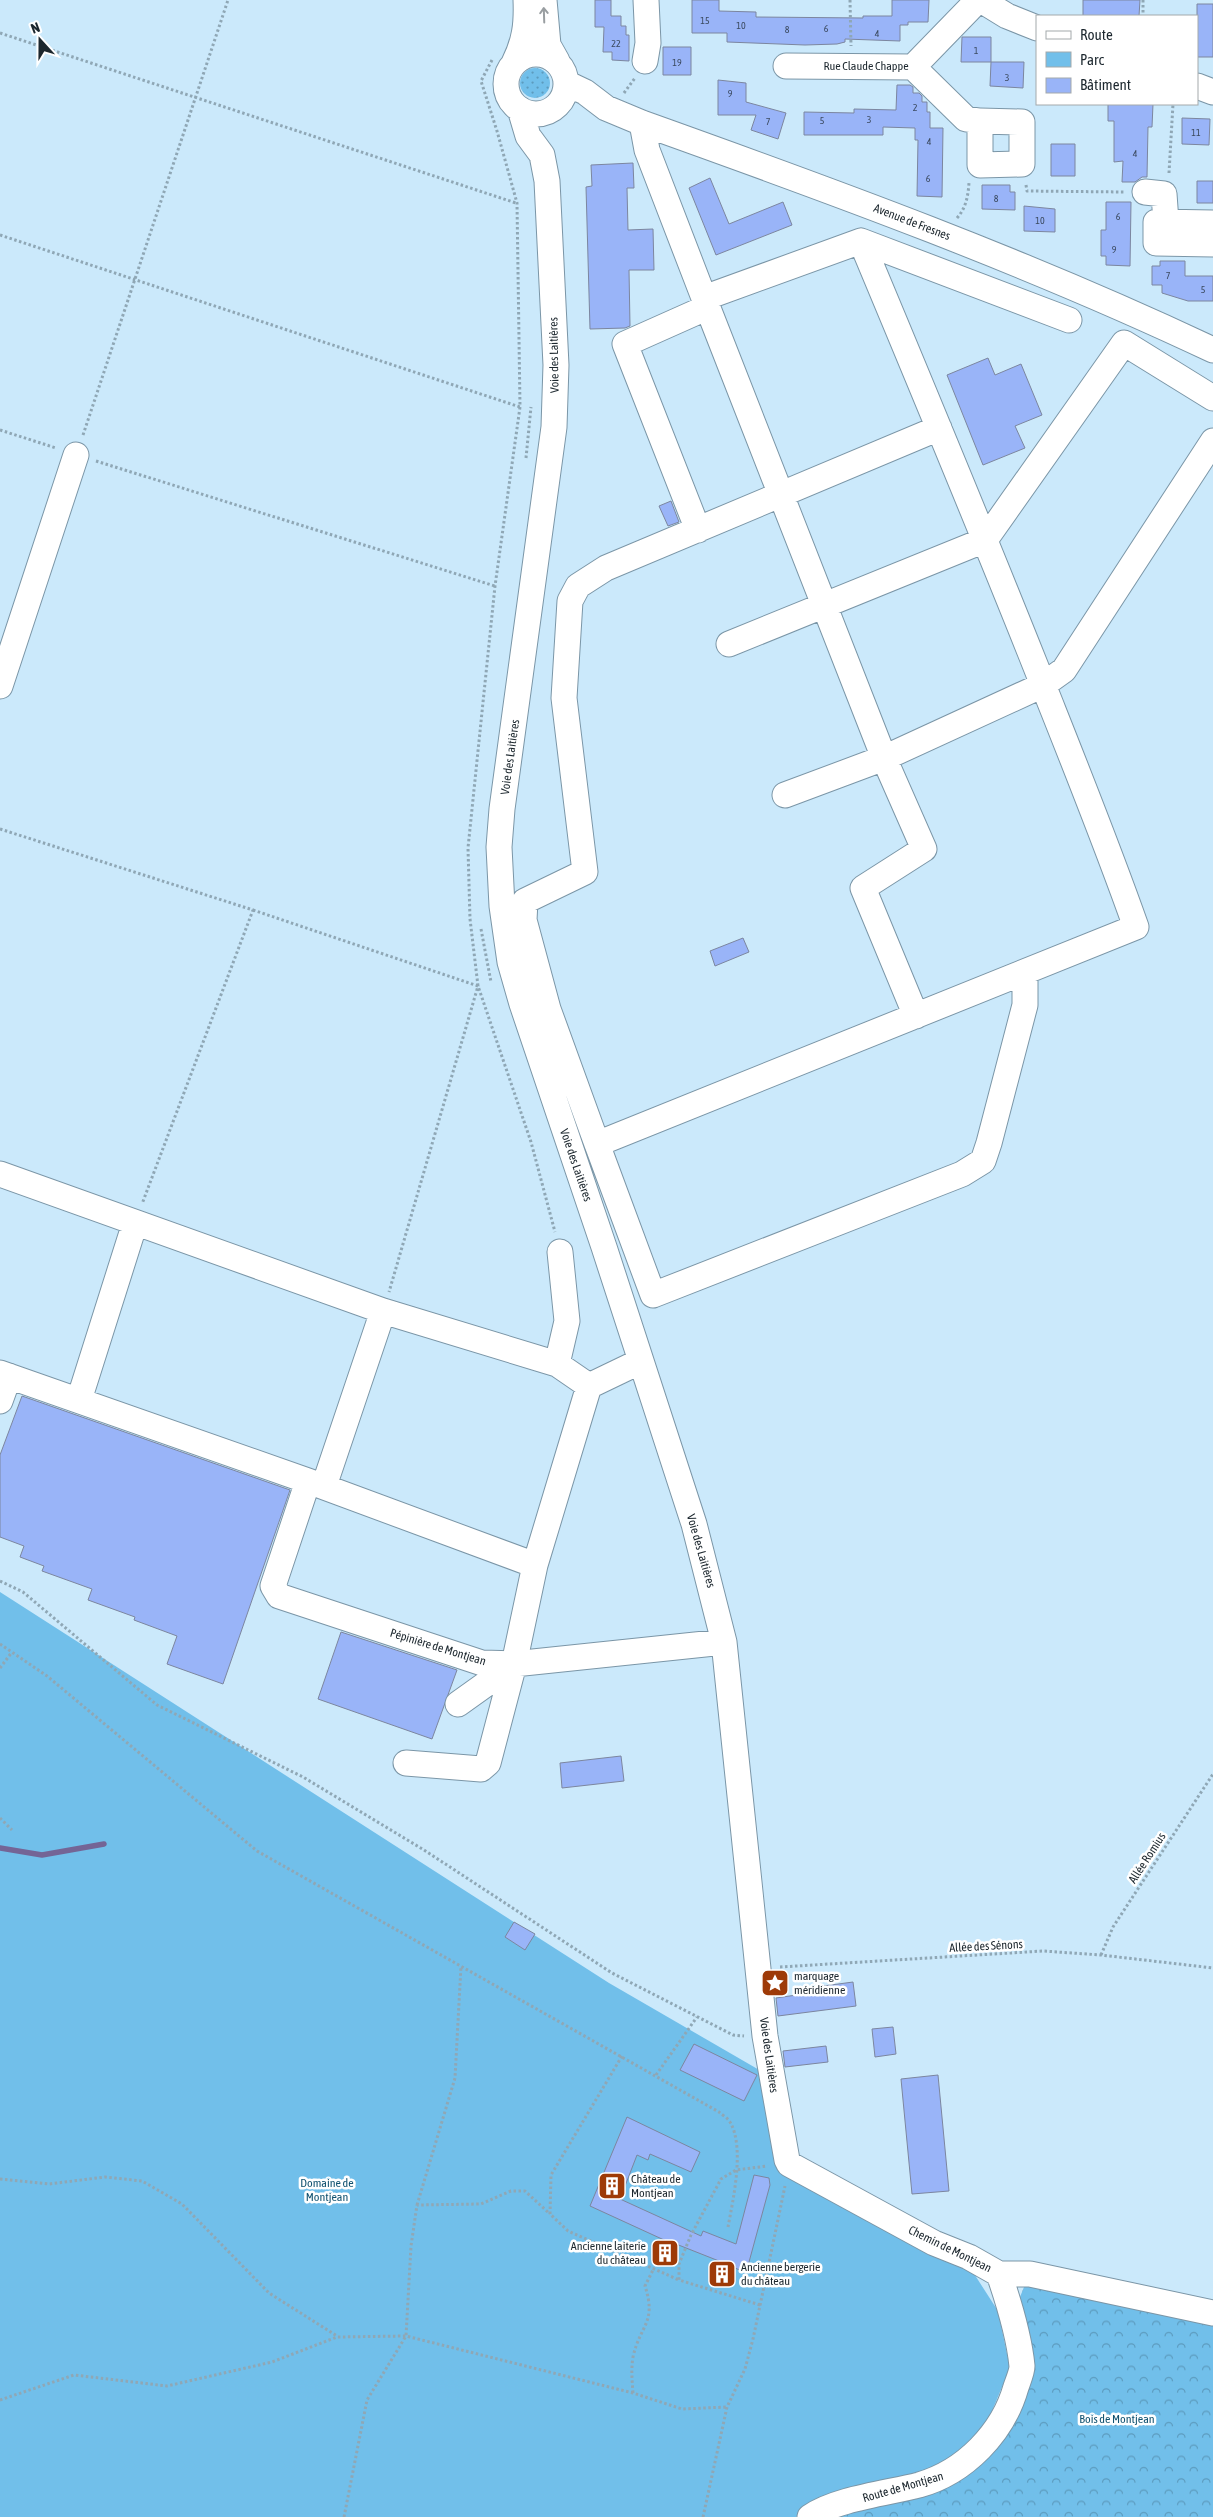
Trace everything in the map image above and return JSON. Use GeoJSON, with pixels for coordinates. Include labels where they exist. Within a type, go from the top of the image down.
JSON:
{"type":"FeatureCollection","features":[{"type":"Feature","properties":{"kind":"street"},"geometry":{"type":"LineString","coordinates":[[504,61],[523,44],[527,27],[526,0]]}},
{"type":"Feature","properties":{"kind":"street"},"geometry":{"type":"LineString","coordinates":[[544,0],[548,45],[559,89]]}},
{"type":"Feature","properties":{"kind":"street"},"geometry":{"type":"LineString","coordinates":[[644,61],[648,44],[646,0]]}},
{"type":"Feature","properties":{"kind":"street"},"geometry":{"type":"LineString","coordinates":[[979,0],[1007,16],[1036,28]]}},
{"type":"Feature","properties":{"kind":"street","name":"Rue Claude Chappe"},"geometry":{"type":"LineString","coordinates":[[786,66],[914,68],[979,0]]}},
{"type":"Feature","properties":{"kind":"street"},"geometry":{"type":"LineString","coordinates":[[504,61],[535,54],[547,55],[559,89]]}},
{"type":"Feature","properties":{"kind":"street"},"geometry":{"type":"LineString","coordinates":[[504,61],[508,73],[506,84],[508,95],[520,109],[532,114],[559,89]]}},
{"type":"Feature","properties":{"kind":"street"},"geometry":{"type":"LineString","coordinates":[[914,68],[966,119],[1022,122],[1022,164],[980,165],[980,121]]}},
{"type":"Feature","properties":{"kind":"street"},"geometry":{"type":"LineString","coordinates":[[1198,86],[1213,92]]}},
{"type":"Feature","properties":{"kind":"street","name":"Avenue de Fresnes"},"geometry":{"type":"LineString","coordinates":[[559,89],[585,92],[614,102],[642,123],[947,235],[1146,318],[1213,350]]}},
{"type":"Feature","properties":{"kind":"street","name":"Voie des Laitières"},"geometry":{"type":"LineString","coordinates":[[559,89],[548,117],[542,155],[547,181],[552,242],[556,365],[554,427],[502,809],[500,847],[502,906],[510,962],[522,1004],[694,1524],[724,1642],[765,2036],[788,2162]]}},
{"type":"Feature","properties":{"kind":"street","name":"Voie des Laitières"},"geometry":{"type":"LineString","coordinates":[[520,109],[528,136],[542,155]]}},
{"type":"Feature","properties":{"kind":"street"},"geometry":{"type":"LineString","coordinates":[[642,123],[646,150],[884,758],[924,848],[862,888],[916,1016]]}},
{"type":"Feature","properties":{"kind":"street"},"geometry":{"type":"LineString","coordinates":[[1155,193],[1166,222]]}},
{"type":"Feature","properties":{"kind":"street"},"geometry":{"type":"LineString","coordinates":[[1213,222],[1156,222],[1156,243],[1213,244]]}},
{"type":"Feature","properties":{"kind":"street"},"geometry":{"type":"LineString","coordinates":[[597,1144],[1136,927],[1111,856],[985,540],[861,241]]}},
{"type":"Feature","properties":{"kind":"street"},"geometry":{"type":"LineString","coordinates":[[698,530],[625,344],[706,302],[861,241],[1068,320]]}},
{"type":"Feature","properties":{"kind":"street"},"geometry":{"type":"LineString","coordinates":[[729,644],[985,540],[1124,343],[1213,398]]}},
{"type":"Feature","properties":{"kind":"street"},"geometry":{"type":"LineString","coordinates":[[939,428],[782,496],[606,568],[578,586],[570,601],[564,698],[586,872],[525,901],[524,920],[548,1009],[654,1295],[962,1174],[982,1161],[989,1143],[1025,1005],[1025,972]]}},
{"type":"Feature","properties":{"kind":"street"},"geometry":{"type":"LineString","coordinates":[[785,795],[884,758],[1043,685],[1064,670],[1213,441]]}},
{"type":"Feature","properties":{"kind":"street"},"geometry":{"type":"LineString","coordinates":[[0,686],[76,455]]}},
{"type":"Feature","properties":{"kind":"street"},"geometry":{"type":"LineString","coordinates":[[0,1174],[383,1311],[557,1364],[588,1386]]}},
{"type":"Feature","properties":{"kind":"street"},"geometry":{"type":"LineString","coordinates":[[79,1400],[135,1223]]}},
{"type":"Feature","properties":{"kind":"street"},"geometry":{"type":"LineString","coordinates":[[557,1364],[566,1321],[560,1252]]}},
{"type":"Feature","properties":{"kind":"street","name":"Pépinière de Montjean"},"geometry":{"type":"LineString","coordinates":[[383,1311],[316,1484],[273,1586],[279,1596],[482,1663],[514,1664],[724,1642]]}},
{"type":"Feature","properties":{"kind":"street"},"geometry":{"type":"LineString","coordinates":[[406,1764],[480,1769],[488,1763],[514,1664],[535,1565],[588,1386],[641,1361]]}},
{"type":"Feature","properties":{"kind":"street"},"geometry":{"type":"LineString","coordinates":[[0,1401],[5,1374],[316,1484],[535,1565]]}},
{"type":"Feature","properties":{"kind":"street"},"geometry":{"type":"LineString","coordinates":[[458,1704],[514,1664]]}},
{"type":"Feature","properties":{"kind":"street","name":"Chemin de Montjean"},"geometry":{"type":"LineString","coordinates":[[788,2162],[934,2243],[969,2257],[999,2274],[1030,2274],[1213,2313]]}},
{"type":"Feature","properties":{"kind":"street","name":"Route de Montjean"},"geometry":{"type":"LineString","coordinates":[[810,2517],[830,2507],[944,2477],[968,2461],[998,2428],[1013,2398],[1022,2367],[1009,2303],[999,2274]]}},
{"type":"Feature","properties":{"kind":"path"},"geometry":{"type":"LineString","coordinates":[[76,455],[194,97],[228,0]]}},
{"type":"Feature","properties":{"kind":"path"},"geometry":{"type":"LineString","coordinates":[[850,0],[851,66]]}},
{"type":"Feature","properties":{"kind":"path"},"geometry":{"type":"LineString","coordinates":[[1143,0],[1143,15]]}},
{"type":"Feature","properties":{"kind":"path"},"geometry":{"type":"LineString","coordinates":[[0,33],[517,204]]}},
{"type":"Feature","properties":{"kind":"path"},"geometry":{"type":"LineString","coordinates":[[504,61],[480,81],[497,130],[517,204],[520,408],[495,586],[468,848],[470,919],[478,986],[531,1142],[560,1252]]}},
{"type":"Feature","properties":{"kind":"path"},"geometry":{"type":"LineString","coordinates":[[614,102],[644,61]]}},
{"type":"Feature","properties":{"kind":"path"},"geometry":{"type":"LineString","coordinates":[[1022,164],[1027,191],[1155,193],[1168,188],[1173,105]]}},
{"type":"Feature","properties":{"kind":"path"},"geometry":{"type":"LineString","coordinates":[[947,235],[949,226],[962,212],[968,197],[970,170],[980,165]]}},
{"type":"Feature","properties":{"kind":"path"},"geometry":{"type":"LineString","coordinates":[[0,235],[520,408]]}},
{"type":"Feature","properties":{"kind":"path"},"geometry":{"type":"LineString","coordinates":[[0,430],[495,586]]}},
{"type":"Feature","properties":{"kind":"path"},"geometry":{"type":"LineString","coordinates":[[0,829],[253,910],[478,986]]}},
{"type":"Feature","properties":{"kind":"path"},"geometry":{"type":"LineString","coordinates":[[135,1223],[253,910]]}},
{"type":"Feature","properties":{"kind":"path"},"geometry":{"type":"LineString","coordinates":[[383,1311],[478,986]]}},
{"type":"Feature","properties":{"kind":"path"},"geometry":{"type":"LineString","coordinates":[[0,1581],[23,1592],[157,1705],[303,1777],[424,1850],[612,1973],[733,2035],[765,2036]]}},
{"type":"Feature","properties":{"kind":"path"},"geometry":{"type":"LineString","coordinates":[[0,1644],[47,1676],[257,1850],[719,2112],[730,2122],[736,2145],[736,2170],[728,2227]]}},
{"type":"Feature","properties":{"kind":"path"},"geometry":{"type":"LineString","coordinates":[[0,1668],[12,1652]]}},
{"type":"Feature","properties":{"kind":"path","name":"Allée Romius"},"geometry":{"type":"LineString","coordinates":[[1100,1955],[1113,1927],[1213,1774]]}},
{"type":"Feature","properties":{"kind":"path"},"geometry":{"type":"LineString","coordinates":[[0,1818],[12,1830]]}},
{"type":"Feature","properties":{"kind":"path","name":"Allée des Sénons"},"geometry":{"type":"LineString","coordinates":[[759,1968],[1043,1951],[1100,1955],[1213,1968]]}},
{"type":"Feature","properties":{"kind":"path"},"geometry":{"type":"LineString","coordinates":[[344,2517],[367,2400],[406,2336],[411,2246],[417,2205],[455,2078],[461,1966]]}},
{"type":"Feature","properties":{"kind":"path"},"geometry":{"type":"LineString","coordinates":[[656,2075],[697,2017]]}},
{"type":"Feature","properties":{"kind":"path"},"geometry":{"type":"LineString","coordinates":[[550,2214],[551,2175],[622,2056]]}},
{"type":"Feature","properties":{"kind":"path"},"geometry":{"type":"LineString","coordinates":[[679,2280],[679,2264],[704,2208],[721,2179],[736,2170],[788,2162],[760,2305],[745,2369],[727,2407],[703,2517]]}},
{"type":"Feature","properties":{"kind":"path"},"geometry":{"type":"LineString","coordinates":[[0,2179],[49,2184],[105,2177],[142,2181],[182,2204],[269,2293],[337,2337]]}},
{"type":"Feature","properties":{"kind":"path"},"geometry":{"type":"LineString","coordinates":[[417,2205],[481,2204],[511,2191],[524,2191],[568,2231],[679,2280],[760,2305]]}},
{"type":"Feature","properties":{"kind":"path"},"geometry":{"type":"LineString","coordinates":[[632,2393],[631,2373],[634,2355],[649,2316],[651,2304],[645,2286],[654,2268]]}},
{"type":"Feature","properties":{"kind":"path"},"geometry":{"type":"LineString","coordinates":[[0,2400],[74,2375],[167,2386],[272,2362],[337,2337],[406,2336],[632,2393],[682,2409],[727,2407]]}},
{"type":"Feature","properties":{"kind":"green space"},"geometry":{"type":"Polygon","coordinates":[[[535,68],[541,69],[549,77],[549,89],[541,97],[535,98],[529,97],[521,89],[520,83],[521,77],[529,69],[535,68]]]}},
{"type":"Feature","properties":{"kind":"green space","name":"Domaine de Montjean"},"geometry":{"type":"Polygon","coordinates":[[[0,1592],[609,1983],[761,2071],[777,2154],[971,2269],[998,2311],[1010,2368],[984,2430],[972,2445],[931,2473],[807,2508],[796,2517],[0,2517],[0,1592]]]}},
{"type":"Feature","properties":{"kind":"green space","name":"Bois de Montjean"},"geometry":{"type":"Polygon","coordinates":[[[1039,2283],[1213,2322],[1213,2517],[834,2517],[1007,2431],[1018,2302],[1024,2287],[1039,2283]]]}},
{"type":"Feature","properties":{"kind":"building"},"geometry":{"type":"Polygon","coordinates":[[[595,0],[611,0],[611,16],[621,16],[621,26],[626,26],[626,35],[629,35],[629,61],[612,60],[612,52],[603,52],[604,27],[595,27],[595,0]]]}},
{"type":"Feature","properties":{"kind":"building"},"geometry":{"type":"Polygon","coordinates":[[[692,0],[719,0],[719,11],[756,12],[756,17],[863,18],[863,16],[892,16],[892,0],[929,0],[928,22],[908,22],[908,25],[900,25],[900,41],[845,39],[845,42],[837,44],[805,45],[727,42],[727,33],[692,33],[692,0]]]}},
{"type":"Feature","properties":{"kind":"building"},"geometry":{"type":"Polygon","coordinates":[[[1083,0],[1140,0],[1139,15],[1083,15],[1083,0]]]}},
{"type":"Feature","properties":{"kind":"building"},"geometry":{"type":"Polygon","coordinates":[[[1197,4],[1213,4],[1213,57],[1198,57],[1197,4]]]}},
{"type":"Feature","properties":{"kind":"building"},"geometry":{"type":"Polygon","coordinates":[[[962,37],[991,37],[991,62],[961,62],[962,37]]]}},
{"type":"Feature","properties":{"kind":"building"},"geometry":{"type":"Polygon","coordinates":[[[663,47],[691,47],[691,75],[663,75],[663,47]]]}},
{"type":"Feature","properties":{"kind":"building"},"geometry":{"type":"Polygon","coordinates":[[[991,62],[1024,62],[1023,88],[990,86],[991,62]]]}},
{"type":"Feature","properties":{"kind":"building"},"geometry":{"type":"Polygon","coordinates":[[[718,80],[746,83],[746,102],[786,113],[778,139],[751,130],[756,115],[718,115],[718,80]]]}},
{"type":"Feature","properties":{"kind":"building"},"geometry":{"type":"Polygon","coordinates":[[[897,85],[910,85],[913,87],[913,93],[919,93],[922,96],[922,102],[927,102],[927,112],[930,112],[930,128],[943,128],[942,197],[917,196],[918,140],[915,140],[915,128],[883,127],[883,135],[804,135],[804,112],[854,113],[854,109],[896,110],[897,85]]]}},
{"type":"Feature","properties":{"kind":"building"},"geometry":{"type":"Polygon","coordinates":[[[1108,105],[1153,105],[1152,127],[1148,127],[1147,177],[1142,177],[1135,182],[1122,182],[1123,161],[1114,162],[1114,121],[1108,121],[1108,105]]]}},
{"type":"Feature","properties":{"kind":"building"},"geometry":{"type":"Polygon","coordinates":[[[1182,118],[1210,119],[1209,145],[1182,144],[1182,118]]]}},
{"type":"Feature","properties":{"kind":"building"},"geometry":{"type":"Polygon","coordinates":[[[1051,144],[1075,144],[1075,176],[1051,176],[1051,144]]]}},
{"type":"Feature","properties":{"kind":"building"},"geometry":{"type":"Polygon","coordinates":[[[633,163],[634,188],[627,188],[628,230],[653,229],[654,270],[629,270],[630,326],[625,328],[590,329],[586,187],[592,186],[591,165],[633,163]]]}},
{"type":"Feature","properties":{"kind":"building"},"geometry":{"type":"Polygon","coordinates":[[[710,178],[729,224],[783,202],[792,225],[716,255],[689,188],[710,178]]]}},
{"type":"Feature","properties":{"kind":"building"},"geometry":{"type":"Polygon","coordinates":[[[1197,181],[1213,181],[1213,203],[1197,203],[1197,181]]]}},
{"type":"Feature","properties":{"kind":"building"},"geometry":{"type":"Polygon","coordinates":[[[982,185],[1010,185],[1010,192],[1015,192],[1015,210],[982,209],[982,185]]]}},
{"type":"Feature","properties":{"kind":"building"},"geometry":{"type":"Polygon","coordinates":[[[1106,202],[1131,202],[1130,266],[1106,265],[1106,256],[1101,256],[1101,230],[1106,230],[1106,202]]]}},
{"type":"Feature","properties":{"kind":"building"},"geometry":{"type":"Polygon","coordinates":[[[1024,206],[1055,209],[1055,232],[1024,231],[1024,206]]]}},
{"type":"Feature","properties":{"kind":"building"},"geometry":{"type":"Polygon","coordinates":[[[1160,261],[1185,261],[1185,276],[1213,276],[1213,301],[1188,301],[1162,293],[1162,285],[1152,285],[1152,266],[1160,266],[1160,261]]]}},
{"type":"Feature","properties":{"kind":"building"},"geometry":{"type":"Polygon","coordinates":[[[988,358],[995,375],[1021,364],[1042,415],[1015,426],[1025,448],[983,465],[947,375],[988,358]]]}},
{"type":"Feature","properties":{"kind":"building"},"geometry":{"type":"Polygon","coordinates":[[[671,501],[679,522],[668,526],[659,506],[671,501]]]}},
{"type":"Feature","properties":{"kind":"building"},"geometry":{"type":"Polygon","coordinates":[[[743,938],[749,952],[715,966],[710,951],[743,938]]]}},
{"type":"Feature","properties":{"kind":"building"},"geometry":{"type":"Polygon","coordinates":[[[22,1396],[290,1490],[223,1684],[167,1664],[177,1636],[134,1620],[135,1617],[88,1600],[92,1589],[42,1571],[44,1566],[20,1557],[24,1546],[0,1537],[0,1455],[22,1396]]]}},
{"type":"Feature","properties":{"kind":"building"},"geometry":{"type":"Polygon","coordinates":[[[341,1632],[457,1670],[432,1739],[318,1699],[341,1632]]]}},
{"type":"Feature","properties":{"kind":"building"},"geometry":{"type":"Polygon","coordinates":[[[621,1756],[624,1781],[562,1788],[560,1763],[621,1756]]]}},
{"type":"Feature","properties":{"kind":"building"},"geometry":{"type":"Polygon","coordinates":[[[514,1922],[535,1934],[525,1950],[505,1937],[514,1922]]]}},
{"type":"Feature","properties":{"kind":"building"},"geometry":{"type":"Polygon","coordinates":[[[853,1982],[856,2006],[778,2016],[776,1998],[810,1993],[809,1988],[853,1982]]]}},
{"type":"Feature","properties":{"kind":"building"},"geometry":{"type":"Polygon","coordinates":[[[893,2027],[896,2054],[875,2057],[872,2029],[893,2027]]]}},
{"type":"Feature","properties":{"kind":"building"},"geometry":{"type":"Polygon","coordinates":[[[694,2044],[757,2075],[744,2101],[680,2070],[694,2044]]]}},
{"type":"Feature","properties":{"kind":"building"},"geometry":{"type":"Polygon","coordinates":[[[826,2046],[828,2062],[785,2067],[783,2051],[826,2046]]]}},
{"type":"Feature","properties":{"kind":"building"},"geometry":{"type":"Polygon","coordinates":[[[938,2075],[949,2191],[912,2194],[901,2079],[938,2075]]]}},
{"type":"Feature","properties":{"kind":"building","name":"Château de Montjean"},"geometry":{"type":"Polygon","coordinates":[[[627,2117],[700,2152],[691,2172],[650,2154],[648,2160],[637,2155],[620,2199],[701,2236],[703,2231],[736,2244],[754,2175],[769,2178],[770,2185],[746,2273],[733,2267],[725,2286],[712,2281],[719,2261],[675,2245],[590,2206],[627,2117]]]}},
{"type":"Feature","properties":{"kind":"waterway"},"geometry":{"type":"LineString","coordinates":[[0,1848],[42,1855],[104,1844]]}},
{"type":"Feature","properties":{"kind":"place","name":"marquage méridienne"},"geometry":{"type":"Point","coordinates":[775,1983]}},
{"type":"Feature","properties":{"kind":"place","name":"Château de Montjean"},"geometry":{"type":"Point","coordinates":[612,2186]}},
{"type":"Feature","properties":{"kind":"place","name":"Ancienne laiterie du château"},"geometry":{"type":"Point","coordinates":[665,2253]}},
{"type":"Feature","properties":{"kind":"place","name":"Ancienne bergerie du château"},"geometry":{"type":"Point","coordinates":[722,2274]}}]}
